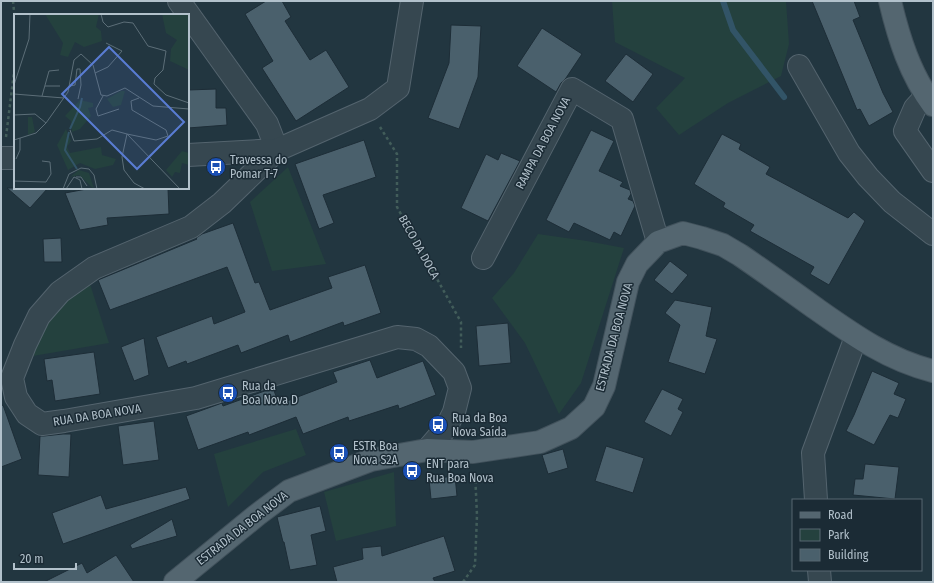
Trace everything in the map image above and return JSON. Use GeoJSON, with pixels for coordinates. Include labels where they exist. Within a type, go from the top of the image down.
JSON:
{"type":"FeatureCollection","features":[{"type":"Feature","properties":{"kind":"main road"},"geometry":{"type":"LineString","coordinates":[[890,1],[895,25],[904,52],[914,75],[930,101]]}},
{"type":"Feature","properties":{"kind":"main road","name":"ESTRADA DA BOA NOVA"},"geometry":{"type":"LineString","coordinates":[[175,582],[257,515],[289,491],[371,460],[427,450],[473,452],[540,442],[571,428],[594,407],[604,386],[628,282],[637,264],[658,242],[683,233],[723,245],[740,255],[856,337],[885,354],[919,368],[933,371]]}},
{"type":"Feature","properties":{"kind":"street"},"geometry":{"type":"LineString","coordinates":[[179,1],[188,14]]}},
{"type":"Feature","properties":{"kind":"street"},"geometry":{"type":"LineString","coordinates":[[189,155],[277,150],[370,109],[398,88],[412,1]]}},
{"type":"Feature","properties":{"kind":"street"},"geometry":{"type":"LineString","coordinates":[[189,15],[267,124],[277,150]]}},
{"type":"Feature","properties":{"kind":"street"},"geometry":{"type":"LineString","coordinates":[[799,66],[849,153],[863,171],[892,202],[933,234]]}},
{"type":"Feature","properties":{"kind":"street","name":"RAMPA DA BOA NOVA"},"geometry":{"type":"LineString","coordinates":[[483,258],[572,89],[622,119],[658,242]]}},
{"type":"Feature","properties":{"kind":"street"},"geometry":{"type":"LineString","coordinates":[[930,101],[915,108],[905,130],[933,170]]}},
{"type":"Feature","properties":{"kind":"street","name":"RUA DA BOA NOVA"},"geometry":{"type":"LineString","coordinates":[[277,150],[222,204],[191,227],[94,268],[60,292],[39,316],[25,345],[12,378],[16,397],[27,414],[42,424],[64,421],[196,398],[396,337],[409,338],[416,339],[429,346],[454,372],[460,388],[454,412],[446,428],[427,450]]}},
{"type":"Feature","properties":{"kind":"street"},"geometry":{"type":"LineString","coordinates":[[816,499],[813,453],[856,337]]}},
{"type":"Feature","properties":{"kind":"street"},"geometry":{"type":"LineString","coordinates":[[819,571],[820,582]]}},
{"type":"Feature","properties":{"kind":"path"},"geometry":{"type":"LineString","coordinates":[[13,1],[14,14]]}},
{"type":"Feature","properties":{"kind":"path"},"geometry":{"type":"LineString","coordinates":[[7,158],[14,76]]}},
{"type":"Feature","properties":{"kind":"path","name":"BECO DA DOCA"},"geometry":{"type":"LineString","coordinates":[[370,109],[397,154],[397,207],[461,322],[461,351]]}},
{"type":"Feature","properties":{"kind":"path"},"geometry":{"type":"LineString","coordinates":[[463,582],[475,565],[477,515],[473,452]]}},
{"type":"Feature","properties":{"kind":"green space"},"geometry":{"type":"Polygon","coordinates":[[[612,1],[786,1],[789,44],[781,76],[728,103],[679,135],[656,108],[685,78],[615,42],[612,1]]]}},
{"type":"Feature","properties":{"kind":"green space"},"geometry":{"type":"Polygon","coordinates":[[[288,167],[326,264],[272,271],[250,202],[288,167]]]}},
{"type":"Feature","properties":{"kind":"green space"},"geometry":{"type":"Polygon","coordinates":[[[538,234],[624,248],[581,383],[559,414],[525,343],[492,298],[514,273],[538,234]]]}},
{"type":"Feature","properties":{"kind":"green space"},"geometry":{"type":"Polygon","coordinates":[[[89,281],[109,343],[27,357],[42,320],[89,281]]]}},
{"type":"Feature","properties":{"kind":"green space"},"geometry":{"type":"Polygon","coordinates":[[[296,429],[306,455],[263,472],[228,507],[214,454],[296,429]]]}},
{"type":"Feature","properties":{"kind":"green space"},"geometry":{"type":"Polygon","coordinates":[[[394,472],[396,526],[336,541],[324,492],[394,472]]]}},
{"type":"Feature","properties":{"kind":"building"},"geometry":{"type":"Polygon","coordinates":[[[266,1],[282,1],[291,17],[285,21],[310,60],[326,50],[349,87],[296,121],[262,68],[273,61],[245,14],[266,1]]]}},
{"type":"Feature","properties":{"kind":"building"},"geometry":{"type":"Polygon","coordinates":[[[812,1],[854,1],[860,17],[853,20],[883,93],[893,112],[869,126],[860,109],[857,110],[812,1]]]}},
{"type":"Feature","properties":{"kind":"building"},"geometry":{"type":"Polygon","coordinates":[[[451,25],[481,26],[478,77],[459,129],[428,118],[449,63],[451,25]]]}},
{"type":"Feature","properties":{"kind":"building"},"geometry":{"type":"Polygon","coordinates":[[[542,28],[582,54],[556,92],[517,66],[542,28]]]}},
{"type":"Feature","properties":{"kind":"building"},"geometry":{"type":"Polygon","coordinates":[[[626,54],[653,74],[633,102],[605,81],[626,54]]]}},
{"type":"Feature","properties":{"kind":"building"},"geometry":{"type":"Polygon","coordinates":[[[216,89],[216,108],[226,108],[227,125],[189,128],[189,90],[216,89]]]}},
{"type":"Feature","properties":{"kind":"building"},"geometry":{"type":"Polygon","coordinates":[[[591,130],[614,141],[599,171],[623,182],[620,186],[630,190],[631,194],[628,199],[633,201],[635,206],[621,236],[614,232],[610,240],[574,223],[569,232],[546,220],[591,130]]]}},
{"type":"Feature","properties":{"kind":"building"},"geometry":{"type":"Polygon","coordinates":[[[722,134],[741,144],[739,149],[770,167],[766,174],[848,218],[854,212],[865,221],[829,285],[810,274],[814,267],[750,231],[754,225],[723,207],[725,203],[694,184],[722,134]]]}},
{"type":"Feature","properties":{"kind":"building"},"geometry":{"type":"Polygon","coordinates":[[[364,140],[376,177],[323,195],[334,223],[319,229],[295,164],[364,140]]]}},
{"type":"Feature","properties":{"kind":"building"},"geometry":{"type":"Polygon","coordinates":[[[501,153],[520,161],[488,221],[461,208],[486,154],[498,160],[501,153]]]}},
{"type":"Feature","properties":{"kind":"building"},"geometry":{"type":"Polygon","coordinates":[[[7,188],[47,189],[30,208],[7,188]]]}},
{"type":"Feature","properties":{"kind":"building"},"geometry":{"type":"Polygon","coordinates":[[[87,189],[168,189],[169,214],[107,218],[108,225],[80,230],[65,193],[87,189]]]}},
{"type":"Feature","properties":{"kind":"building"},"geometry":{"type":"Polygon","coordinates":[[[233,223],[255,283],[259,282],[270,310],[332,288],[328,277],[365,265],[381,313],[344,326],[343,322],[290,342],[288,335],[241,353],[238,345],[187,364],[186,361],[168,368],[156,337],[212,316],[214,324],[245,312],[227,267],[110,310],[98,280],[197,239],[196,238],[202,234],[233,223]]]}},
{"type":"Feature","properties":{"kind":"building"},"geometry":{"type":"Polygon","coordinates":[[[61,238],[62,262],[44,262],[43,239],[61,238]]]}},
{"type":"Feature","properties":{"kind":"building"},"geometry":{"type":"Polygon","coordinates":[[[670,261],[688,275],[672,294],[654,280],[670,261]]]}},
{"type":"Feature","properties":{"kind":"building"},"geometry":{"type":"Polygon","coordinates":[[[675,300],[712,307],[706,336],[717,339],[705,374],[668,362],[680,325],[665,313],[675,300]]]}},
{"type":"Feature","properties":{"kind":"building"},"geometry":{"type":"Polygon","coordinates":[[[508,323],[511,363],[479,366],[476,326],[508,323]]]}},
{"type":"Feature","properties":{"kind":"building"},"geometry":{"type":"Polygon","coordinates":[[[144,338],[149,375],[134,381],[121,347],[144,338]]]}},
{"type":"Feature","properties":{"kind":"building"},"geometry":{"type":"Polygon","coordinates":[[[94,352],[100,394],[55,401],[52,380],[47,381],[44,359],[94,352]]]}},
{"type":"Feature","properties":{"kind":"building"},"geometry":{"type":"Polygon","coordinates":[[[370,360],[377,378],[423,361],[436,395],[399,409],[398,405],[349,421],[348,417],[303,434],[296,417],[249,435],[248,432],[198,450],[186,416],[222,403],[223,406],[273,388],[279,404],[337,382],[333,372],[370,360]]]}},
{"type":"Feature","properties":{"kind":"building"},"geometry":{"type":"Polygon","coordinates":[[[872,371],[899,383],[894,394],[906,399],[898,418],[890,415],[874,445],[846,431],[872,371]]]}},
{"type":"Feature","properties":{"kind":"building"},"geometry":{"type":"Polygon","coordinates":[[[662,389],[683,399],[678,409],[683,412],[671,436],[644,422],[662,389]]]}},
{"type":"Feature","properties":{"kind":"building"},"geometry":{"type":"Polygon","coordinates":[[[3,405],[22,459],[1,467],[1,406],[3,405]]]}},
{"type":"Feature","properties":{"kind":"building"},"geometry":{"type":"Polygon","coordinates":[[[154,421],[159,460],[123,465],[118,426],[154,421]]]}},
{"type":"Feature","properties":{"kind":"building"},"geometry":{"type":"Polygon","coordinates":[[[71,434],[69,477],[38,475],[40,436],[71,434]]]}},
{"type":"Feature","properties":{"kind":"building"},"geometry":{"type":"Polygon","coordinates":[[[606,446],[644,458],[633,493],[595,481],[606,446]]]}},
{"type":"Feature","properties":{"kind":"building"},"geometry":{"type":"Polygon","coordinates":[[[563,449],[568,468],[548,474],[542,455],[563,449]]]}},
{"type":"Feature","properties":{"kind":"building"},"geometry":{"type":"Polygon","coordinates":[[[865,464],[899,467],[895,499],[853,495],[855,479],[863,479],[865,464]]]}},
{"type":"Feature","properties":{"kind":"building"},"geometry":{"type":"Polygon","coordinates":[[[455,476],[457,496],[431,499],[429,479],[455,476]]]}},
{"type":"Feature","properties":{"kind":"building"},"geometry":{"type":"Polygon","coordinates":[[[186,487],[190,499],[63,544],[52,513],[101,495],[106,509],[186,487]]]}},
{"type":"Feature","properties":{"kind":"building"},"geometry":{"type":"Polygon","coordinates":[[[320,506],[326,531],[311,535],[317,565],[290,570],[277,517],[320,506]]]}},
{"type":"Feature","properties":{"kind":"building"},"geometry":{"type":"Polygon","coordinates":[[[172,519],[177,536],[132,549],[130,545],[172,519]]]}},
{"type":"Feature","properties":{"kind":"building"},"geometry":{"type":"Polygon","coordinates":[[[444,536],[455,571],[433,578],[435,582],[337,582],[333,567],[363,559],[362,548],[381,546],[382,556],[444,536]]]}},
{"type":"Feature","properties":{"kind":"building"},"geometry":{"type":"Polygon","coordinates":[[[116,555],[134,582],[44,582],[82,563],[87,573],[116,555]]]}},
{"type":"Feature","properties":{"kind":"waterway"},"geometry":{"type":"LineString","coordinates":[[723,1],[733,30],[784,97]]}},
{"type":"Feature","properties":{"kind":"place","name":"Travessa do Pomar T-7"},"geometry":{"type":"Point","coordinates":[216,167]}},
{"type":"Feature","properties":{"kind":"place","name":"Rua da Boa Nova D"},"geometry":{"type":"Point","coordinates":[228,393]}},
{"type":"Feature","properties":{"kind":"place","name":"Rua da Boa Nova Saída"},"geometry":{"type":"Point","coordinates":[438,425]}},
{"type":"Feature","properties":{"kind":"place","name":"ESTR Boa Nova S2A"},"geometry":{"type":"Point","coordinates":[339,453]}},
{"type":"Feature","properties":{"kind":"place","name":"ENT para Rua Boa Nova"},"geometry":{"type":"Point","coordinates":[412,471]}}]}
